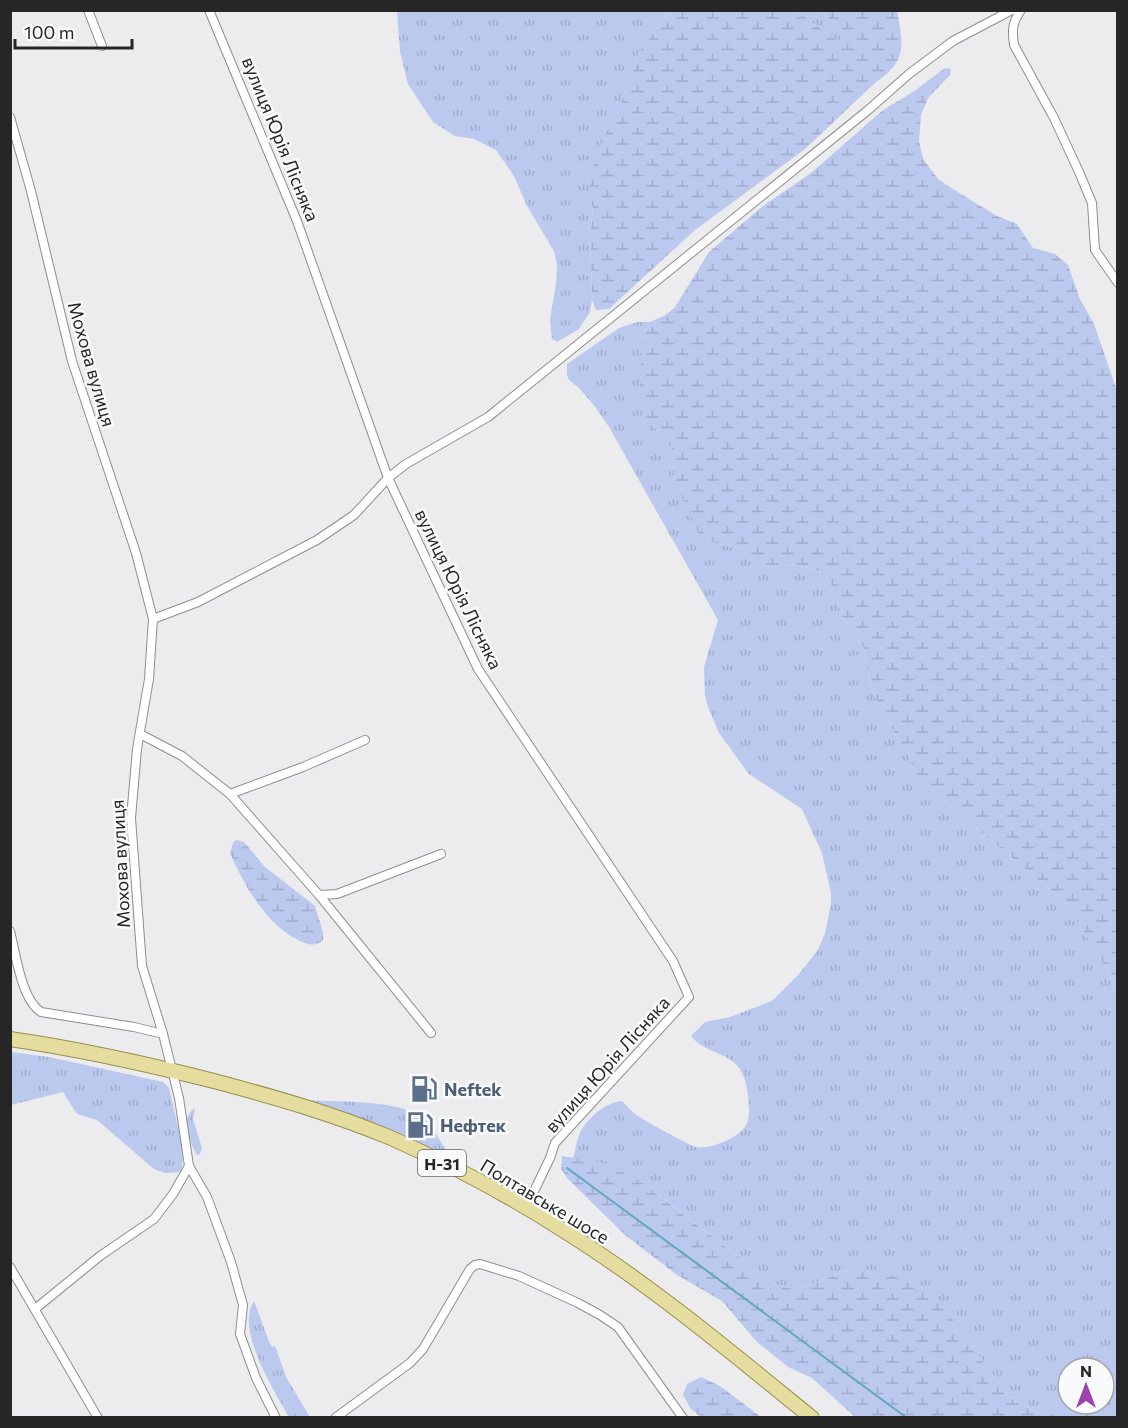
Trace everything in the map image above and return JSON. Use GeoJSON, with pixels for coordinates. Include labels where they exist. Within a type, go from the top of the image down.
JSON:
{"type":"FeatureCollection","features":[{"type":"Feature","properties":{"kind":"main road","name":"Полтавське шосе"},"geometry":{"type":"LineString","coordinates":[[10,1039],[55,1046],[171,1071],[280,1098],[390,1138],[475,1179],[564,1230],[641,1283],[812,1418]]}},
{"type":"Feature","properties":{"kind":"street"},"geometry":{"type":"LineString","coordinates":[[88,10],[102,46]]}},
{"type":"Feature","properties":{"kind":"street","name":"вулиця Юрія Лісняка"},"geometry":{"type":"LineString","coordinates":[[209,10],[297,221],[388,478],[478,669],[672,961],[689,997],[555,1143],[526,1208]]}},
{"type":"Feature","properties":{"kind":"street"},"geometry":{"type":"LineString","coordinates":[[153,619],[198,602],[317,540],[354,515],[388,478],[406,464],[488,417],[867,111],[909,74],[953,41],[1012,10]]}},
{"type":"Feature","properties":{"kind":"street"},"geometry":{"type":"LineString","coordinates":[[1021,10],[1013,21],[1014,45],[1054,118],[1079,172],[1092,203],[1095,249],[1118,283]]}},
{"type":"Feature","properties":{"kind":"street","name":"Мохова вулиця"},"geometry":{"type":"LineString","coordinates":[[10,117],[31,191],[72,361],[136,553],[153,619],[149,679],[136,749],[131,818],[142,966],[163,1034],[179,1098],[189,1166],[207,1197],[231,1262],[243,1305],[240,1334],[256,1378],[276,1418]]}},
{"type":"Feature","properties":{"kind":"street"},"geometry":{"type":"LineString","coordinates":[[140,734],[182,756],[230,795],[319,895],[431,1033]]}},
{"type":"Feature","properties":{"kind":"street"},"geometry":{"type":"LineString","coordinates":[[230,795],[365,740]]}},
{"type":"Feature","properties":{"kind":"street"},"geometry":{"type":"LineString","coordinates":[[319,895],[337,894],[441,854]]}},
{"type":"Feature","properties":{"kind":"street"},"geometry":{"type":"LineString","coordinates":[[10,931],[26,995],[34,1008],[40,1012],[163,1034]]}},
{"type":"Feature","properties":{"kind":"street"},"geometry":{"type":"LineString","coordinates":[[35,1309],[99,1256],[154,1219],[173,1194],[189,1166]]}},
{"type":"Feature","properties":{"kind":"street"},"geometry":{"type":"LineString","coordinates":[[334,1418],[410,1363],[431,1339],[470,1269],[480,1264],[519,1276],[578,1303],[618,1327],[682,1418]]}},
{"type":"Feature","properties":{"kind":"street"},"geometry":{"type":"LineString","coordinates":[[10,1268],[98,1418]]}},
{"type":"Feature","properties":{"kind":"green space"},"geometry":{"type":"Polygon","coordinates":[[[397,11],[670,11],[641,49],[621,103],[593,207],[590,237],[592,300],[590,312],[579,329],[557,342],[552,339],[550,320],[556,283],[557,264],[554,251],[527,206],[514,176],[496,150],[474,139],[455,136],[433,122],[408,84],[400,52],[397,11]]]}},
{"type":"Feature","properties":{"kind":"green space"},"geometry":{"type":"Polygon","coordinates":[[[670,11],[797,11],[836,40],[841,40],[842,31],[821,11],[897,11],[901,51],[894,67],[805,149],[695,230],[609,309],[596,310],[592,300],[590,237],[593,207],[588,198],[595,156],[621,103],[641,49],[670,11]]]}},
{"type":"Feature","properties":{"kind":"green space"},"geometry":{"type":"Polygon","coordinates":[[[797,11],[821,11],[842,31],[841,40],[836,40],[797,11]]]}},
{"type":"Feature","properties":{"kind":"green space"},"geometry":{"type":"Polygon","coordinates":[[[945,68],[951,69],[950,75],[928,98],[921,115],[919,141],[923,159],[938,179],[997,216],[1017,224],[1033,248],[1055,254],[1068,265],[1080,299],[1094,324],[1117,391],[1117,987],[1067,904],[945,802],[915,773],[908,755],[880,709],[871,686],[864,649],[842,616],[833,588],[826,577],[816,570],[797,565],[765,567],[759,564],[747,550],[715,543],[699,534],[675,483],[671,444],[648,421],[641,389],[641,350],[645,332],[650,322],[666,315],[675,307],[709,252],[763,206],[811,173],[883,110],[913,92],[945,68]]]}},
{"type":"Feature","properties":{"kind":"green space"},"geometry":{"type":"Polygon","coordinates":[[[637,322],[650,322],[645,332],[648,421],[671,444],[675,483],[715,543],[747,550],[759,564],[765,567],[797,565],[816,570],[826,577],[833,588],[842,616],[864,649],[871,686],[880,709],[908,755],[915,773],[945,802],[1067,904],[1117,987],[1117,1417],[1042,1417],[1007,1396],[969,1340],[848,1270],[796,1290],[774,1284],[656,1193],[605,1163],[573,1159],[582,1129],[596,1113],[616,1102],[622,1101],[639,1117],[696,1147],[725,1141],[744,1128],[748,1118],[749,1103],[743,1073],[735,1063],[702,1046],[691,1036],[705,1022],[730,1017],[772,1001],[799,974],[818,950],[825,933],[831,893],[822,853],[802,809],[749,774],[719,733],[705,696],[704,667],[718,620],[609,427],[593,404],[569,380],[567,364],[619,328],[637,322]]]}},
{"type":"Feature","properties":{"kind":"green space"},"geometry":{"type":"Polygon","coordinates":[[[236,840],[244,842],[265,867],[315,906],[323,932],[323,940],[314,945],[307,944],[286,933],[275,924],[249,890],[230,853],[236,840]]]}},
{"type":"Feature","properties":{"kind":"green space"},"geometry":{"type":"Polygon","coordinates":[[[11,1052],[49,1057],[163,1082],[169,1088],[183,1149],[182,1168],[179,1172],[165,1173],[154,1169],[97,1120],[77,1114],[63,1092],[11,1105],[11,1052]]]}},
{"type":"Feature","properties":{"kind":"green space"},"geometry":{"type":"Polygon","coordinates":[[[301,1100],[384,1105],[415,1113],[429,1124],[453,1162],[301,1100]]]}},
{"type":"Feature","properties":{"kind":"green space"},"geometry":{"type":"Polygon","coordinates":[[[195,1108],[193,1119],[202,1148],[200,1154],[197,1155],[187,1130],[188,1117],[195,1108]]]}},
{"type":"Feature","properties":{"kind":"green space"},"geometry":{"type":"Polygon","coordinates":[[[562,1156],[605,1163],[640,1181],[774,1284],[796,1290],[859,1268],[883,1272],[914,1285],[940,1304],[969,1340],[1007,1396],[1042,1417],[855,1417],[812,1378],[788,1367],[757,1342],[722,1301],[677,1275],[625,1235],[568,1179],[561,1169],[562,1156]]]}},
{"type":"Feature","properties":{"kind":"green space"},"geometry":{"type":"Polygon","coordinates":[[[254,1301],[270,1344],[272,1347],[275,1346],[287,1379],[310,1417],[289,1417],[266,1376],[249,1327],[249,1313],[254,1301]]]}},
{"type":"Feature","properties":{"kind":"green space"},"geometry":{"type":"Polygon","coordinates":[[[701,1377],[720,1386],[761,1417],[701,1417],[691,1409],[683,1395],[687,1384],[701,1377]]]}},
{"type":"Feature","properties":{"kind":"waterway"},"geometry":{"type":"LineString","coordinates":[[567,1168],[907,1418]]}},
{"type":"Feature","properties":{"kind":"place","name":"Neftek"},"geometry":{"type":"Point","coordinates":[424,1089]}},
{"type":"Feature","properties":{"kind":"place","name":"Нефтек"},"geometry":{"type":"Point","coordinates":[420,1125]}}]}
